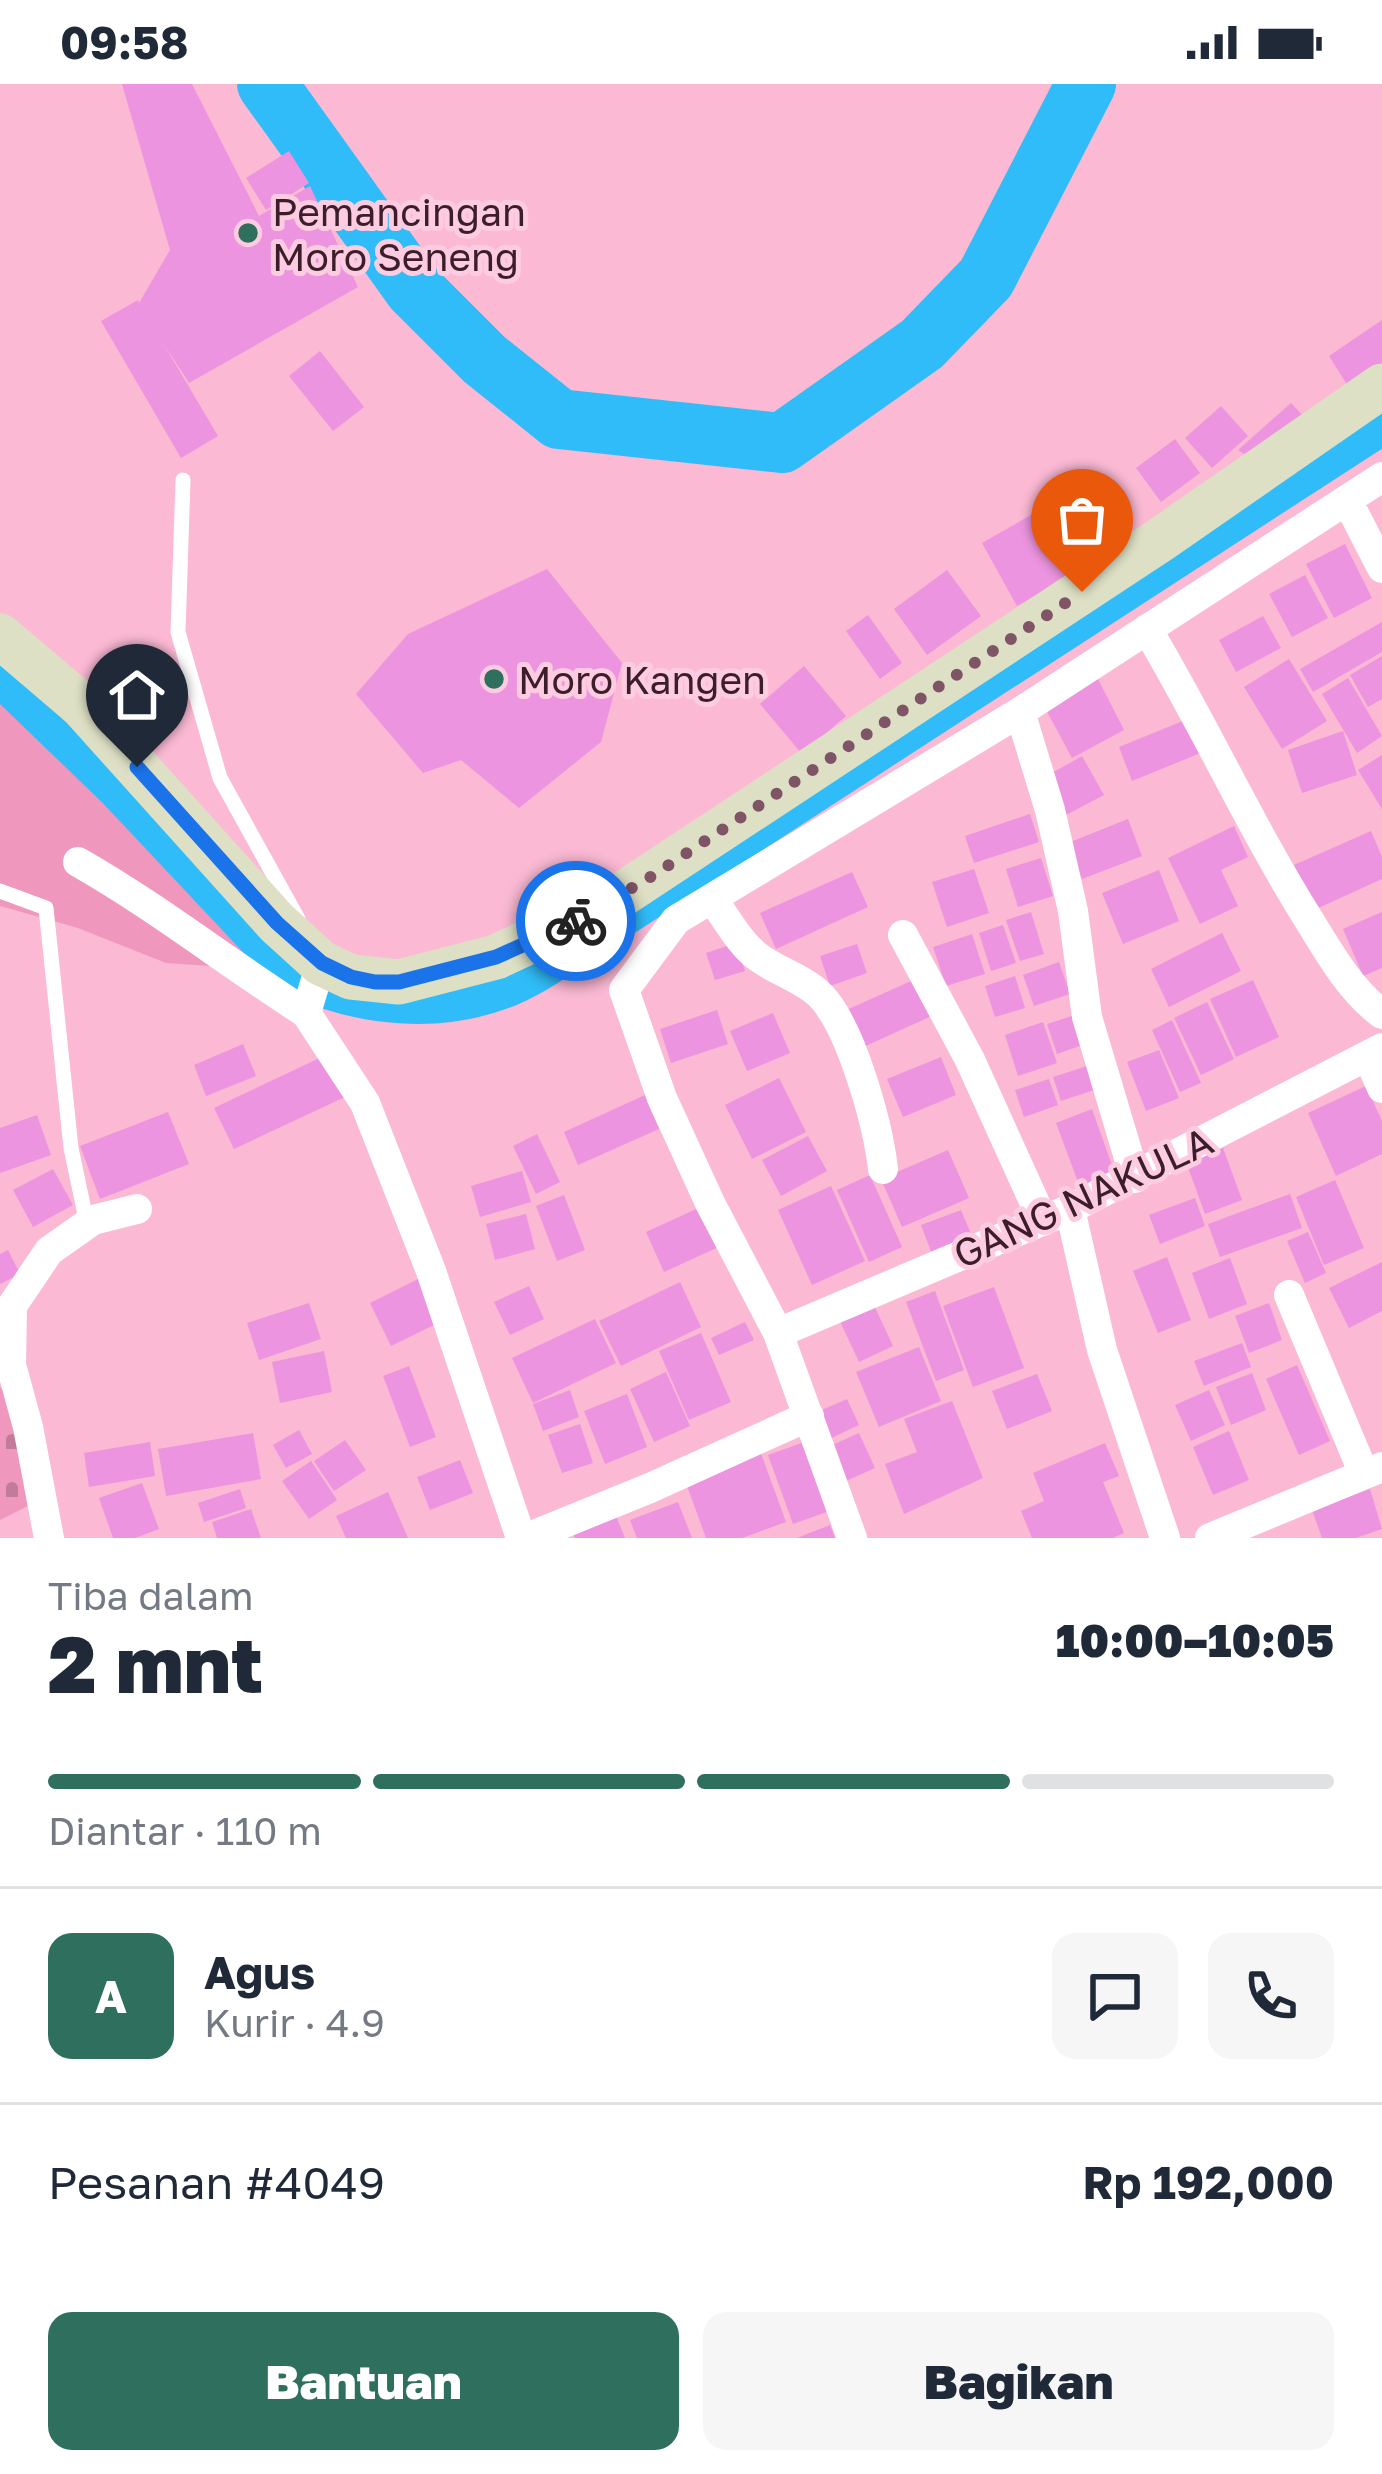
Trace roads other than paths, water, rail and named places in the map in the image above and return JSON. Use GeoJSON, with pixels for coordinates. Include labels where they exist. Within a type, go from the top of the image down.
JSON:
{"type":"FeatureCollection","features":[{"type":"Feature","properties":{"kind":"street"},"geometry":{"type":"LineString","coordinates":[[852,1538],[778,1334],[662,1098],[624,990],[662,899],[1382,386]]}},
{"type":"Feature","properties":{"kind":"street"},"geometry":{"type":"LineString","coordinates":[[79,862],[129,891],[192,938],[313,988],[351,977],[399,982],[496,957],[603,908],[662,899],[712,899],[1020,712],[1382,477]]}},
{"type":"Feature","properties":{"kind":"street"},"geometry":{"type":"LineString","coordinates":[[1347,500],[1382,568]]}},
{"type":"Feature","properties":{"kind":"street"},"geometry":{"type":"LineString","coordinates":[[1147,628],[1197,712],[1282,877],[1355,990],[1382,1014]]}},
{"type":"Feature","properties":{"kind":"street"},"geometry":{"type":"LineString","coordinates":[[0,636],[81,704],[277,923],[313,988],[365,1103],[524,1538],[650,1488],[809,1416]]}},
{"type":"Feature","properties":{"kind":"street"},"geometry":{"type":"LineString","coordinates":[[1020,712],[1050,810],[1073,911],[1087,1017],[1135,1178]]}},
{"type":"Feature","properties":{"kind":"street"},"geometry":{"type":"LineString","coordinates":[[712,899],[754,954],[810,986],[826,1001],[857,1069],[879,1135],[883,1169]]}},
{"type":"Feature","properties":{"kind":"street"},"geometry":{"type":"LineString","coordinates":[[903,935],[1057,1215],[1165,1538]]}},
{"type":"Feature","properties":{"kind":"street"},"geometry":{"type":"LineString","coordinates":[[1375,1052],[1382,1088]]}},
{"type":"Feature","properties":{"kind":"street","name":"GANG NAKULA"},"geometry":{"type":"LineString","coordinates":[[778,1334],[1057,1215],[1375,1052]]}},
{"type":"Feature","properties":{"kind":"street"},"geometry":{"type":"LineString","coordinates":[[49,1538],[11,1365],[8,1327],[12,1306],[49,1251],[87,1224],[137,1209]]}},
{"type":"Feature","properties":{"kind":"street"},"geometry":{"type":"LineString","coordinates":[[1210,1538],[1267,1527],[1373,1470],[1289,1295]]}},
{"type":"Feature","properties":{"kind":"lane"},"geometry":{"type":"LineString","coordinates":[[183,480],[178,632],[220,778],[313,988]]}},
{"type":"Feature","properties":{"kind":"lane"},"geometry":{"type":"LineString","coordinates":[[0,891],[46,908],[71,1148],[87,1224]]}},
{"type":"Feature","properties":{"kind":"waterway"},"geometry":{"type":"LineString","coordinates":[[267,84],[414,289],[484,359],[559,419],[782,443],[922,344],[986,278],[1086,84]]}},
{"type":"Feature","properties":{"kind":"waterway"},"geometry":{"type":"LineString","coordinates":[[0,681],[115,792],[291,979],[373,1004],[457,1004],[512,989],[549,969],[1382,429]]}},
{"type":"Feature","properties":{"kind":"place","name":"Pemancingan Moro Seneng"},"geometry":{"type":"Point","coordinates":[248,233]}},
{"type":"Feature","properties":{"kind":"place","name":"Moro Kangen"},"geometry":{"type":"Point","coordinates":[494,679]}}]}
